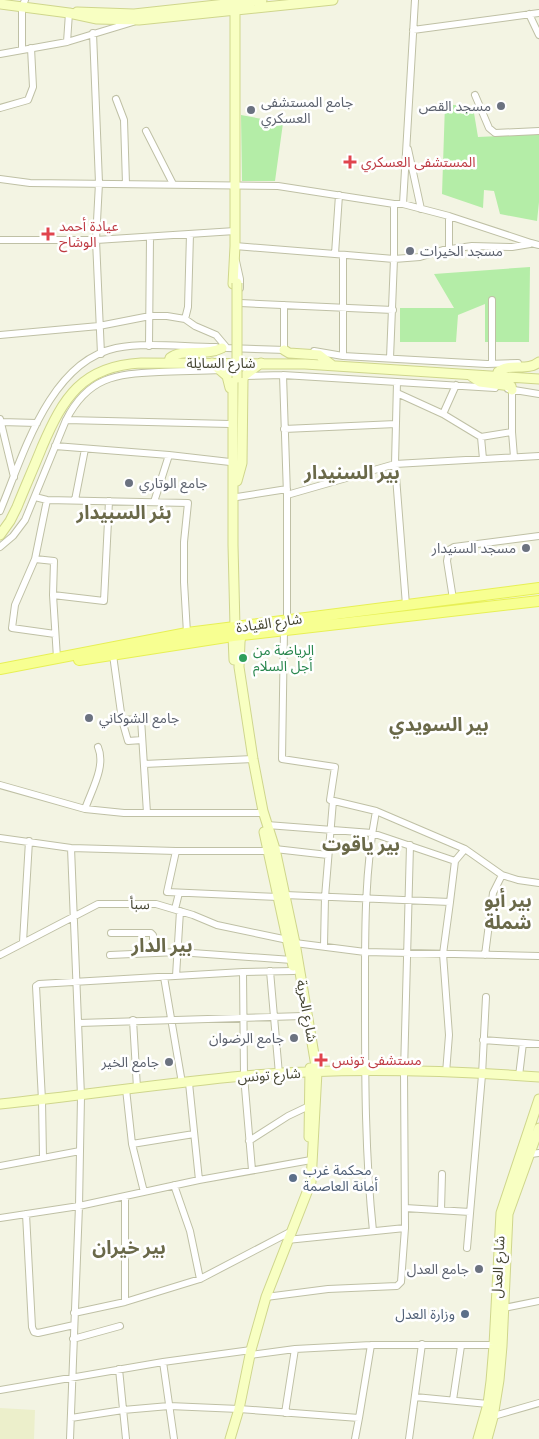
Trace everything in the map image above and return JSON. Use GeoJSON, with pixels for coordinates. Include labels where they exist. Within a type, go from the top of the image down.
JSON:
{"type":"FeatureCollection","features":[{"type":"Feature","properties":{"kind":"main road","name":"شارع القيادة"},"geometry":{"type":"LineString","coordinates":[[286,625],[406,605],[539,588]]}},
{"type":"Feature","properties":{"kind":"main road","name":"شارع القيادة"},"geometry":{"type":"LineString","coordinates":[[0,676],[237,631],[539,601]]}},
{"type":"Feature","properties":{"kind":"main road","name":"شارع القيادة"},"geometry":{"type":"LineString","coordinates":[[0,669],[187,633],[237,631]]}},
{"type":"Feature","properties":{"kind":"street"},"geometry":{"type":"LineString","coordinates":[[69,13],[83,11],[134,14],[215,3],[262,0]]}},
{"type":"Feature","properties":{"kind":"street"},"geometry":{"type":"LineString","coordinates":[[0,4],[24,4],[97,19],[139,20],[333,0]]}},
{"type":"Feature","properties":{"kind":"street"},"geometry":{"type":"LineString","coordinates":[[403,204],[415,0]]}},
{"type":"Feature","properties":{"kind":"street"},"geometry":{"type":"LineString","coordinates":[[22,50],[24,4]]}},
{"type":"Feature","properties":{"kind":"street"},"geometry":{"type":"LineString","coordinates":[[235,10],[235,284],[238,377],[235,482],[237,631]]}},
{"type":"Feature","properties":{"kind":"street"},"geometry":{"type":"LineString","coordinates":[[67,42],[69,13]]}},
{"type":"Feature","properties":{"kind":"street"},"geometry":{"type":"LineString","coordinates":[[413,30],[539,13]]}},
{"type":"Feature","properties":{"kind":"street"},"geometry":{"type":"LineString","coordinates":[[529,14],[539,35]]}},
{"type":"Feature","properties":{"kind":"street"},"geometry":{"type":"LineString","coordinates":[[0,54],[67,42],[139,20]]}},
{"type":"Feature","properties":{"kind":"street"},"geometry":{"type":"LineString","coordinates":[[93,34],[99,183],[96,240],[101,354]]}},
{"type":"Feature","properties":{"kind":"street"},"geometry":{"type":"LineString","coordinates":[[0,108],[28,100],[33,87],[31,48]]}},
{"type":"Feature","properties":{"kind":"street"},"geometry":{"type":"LineString","coordinates":[[475,95],[488,128],[491,131],[495,133],[539,131]]}},
{"type":"Feature","properties":{"kind":"street"},"geometry":{"type":"LineString","coordinates":[[116,99],[124,120],[126,184]]}},
{"type":"Feature","properties":{"kind":"street"},"geometry":{"type":"LineString","coordinates":[[146,131],[174,184]]}},
{"type":"Feature","properties":{"kind":"street"},"geometry":{"type":"LineString","coordinates":[[407,140],[421,209]]}},
{"type":"Feature","properties":{"kind":"street"},"geometry":{"type":"LineString","coordinates":[[0,179],[30,183],[278,186],[403,204],[449,216],[530,244],[539,245]]}},
{"type":"Feature","properties":{"kind":"street"},"geometry":{"type":"LineString","coordinates":[[335,254],[339,195]]}},
{"type":"Feature","properties":{"kind":"street"},"geometry":{"type":"LineString","coordinates":[[390,358],[393,310],[394,204]]}},
{"type":"Feature","properties":{"kind":"street"},"geometry":{"type":"LineString","coordinates":[[449,216],[449,249]]}},
{"type":"Feature","properties":{"kind":"street"},"geometry":{"type":"LineString","coordinates":[[0,240],[96,240],[235,232]]}},
{"type":"Feature","properties":{"kind":"street"},"geometry":{"type":"LineString","coordinates":[[185,319],[188,306],[190,234]]}},
{"type":"Feature","properties":{"kind":"street"},"geometry":{"type":"LineString","coordinates":[[149,346],[150,237]]}},
{"type":"Feature","properties":{"kind":"street"},"geometry":{"type":"LineString","coordinates":[[235,251],[394,258],[420,257],[449,249],[472,246],[512,247],[530,244]]}},
{"type":"Feature","properties":{"kind":"street"},"geometry":{"type":"LineString","coordinates":[[235,251],[240,279],[241,349]]}},
{"type":"Feature","properties":{"kind":"street"},"geometry":{"type":"LineString","coordinates":[[343,255],[343,356]]}},
{"type":"Feature","properties":{"kind":"street"},"geometry":{"type":"LineString","coordinates":[[492,300],[492,364]]}},
{"type":"Feature","properties":{"kind":"street"},"geometry":{"type":"LineString","coordinates":[[240,302],[393,310]]}},
{"type":"Feature","properties":{"kind":"street"},"geometry":{"type":"LineString","coordinates":[[284,305],[284,350]]}},
{"type":"Feature","properties":{"kind":"street"},"geometry":{"type":"LineString","coordinates":[[0,334],[99,326],[150,316],[185,319],[195,326],[216,335],[224,348]]}},
{"type":"Feature","properties":{"kind":"street"},"geometry":{"type":"LineString","coordinates":[[0,511],[37,423],[62,383],[80,365],[117,348],[149,346],[284,350],[322,352],[343,356],[492,364],[539,362]]}},
{"type":"Feature","properties":{"kind":"street"},"geometry":{"type":"LineString","coordinates":[[168,363],[171,356],[179,353],[206,353],[224,348]]}},
{"type":"Feature","properties":{"kind":"street"},"geometry":{"type":"LineString","coordinates":[[284,350],[289,353],[319,356],[332,366]]}},
{"type":"Feature","properties":{"kind":"street"},"geometry":{"type":"LineString","coordinates":[[497,376],[498,372],[506,367],[534,366],[539,362]]}},
{"type":"Feature","properties":{"kind":"street","name":"شارع السايلة"},"geometry":{"type":"LineString","coordinates":[[0,535],[17,507],[58,411],[73,391],[92,377],[116,366],[132,363],[261,363],[539,379]]}},
{"type":"Feature","properties":{"kind":"street"},"geometry":{"type":"LineString","coordinates":[[212,363],[227,376],[230,384],[230,462],[237,497],[237,631],[235,673],[259,813],[272,850]]}},
{"type":"Feature","properties":{"kind":"street"},"geometry":{"type":"LineString","coordinates":[[238,377],[261,363]]}},
{"type":"Feature","properties":{"kind":"street"},"geometry":{"type":"LineString","coordinates":[[0,547],[13,536],[22,524],[66,420],[71,410],[86,392],[114,376],[128,373],[221,370]]}},
{"type":"Feature","properties":{"kind":"street"},"geometry":{"type":"LineString","coordinates":[[238,377],[283,375],[456,385],[539,394]]}},
{"type":"Feature","properties":{"kind":"street"},"geometry":{"type":"LineString","coordinates":[[283,375],[287,492],[282,759],[335,767],[330,800],[333,801],[325,897],[324,946]]}},
{"type":"Feature","properties":{"kind":"street"},"geometry":{"type":"LineString","coordinates":[[470,376],[480,382],[511,386],[514,458]]}},
{"type":"Feature","properties":{"kind":"street"},"geometry":{"type":"LineString","coordinates":[[397,382],[395,464],[406,605]]}},
{"type":"Feature","properties":{"kind":"street"},"geometry":{"type":"LineString","coordinates":[[443,414],[456,385]]}},
{"type":"Feature","properties":{"kind":"street"},"geometry":{"type":"LineString","coordinates":[[397,393],[443,414],[481,437],[512,432]]}},
{"type":"Feature","properties":{"kind":"street"},"geometry":{"type":"LineString","coordinates":[[14,477],[0,420],[37,423]]}},
{"type":"Feature","properties":{"kind":"street"},"geometry":{"type":"LineString","coordinates":[[66,420],[230,424]]}},
{"type":"Feature","properties":{"kind":"street"},"geometry":{"type":"LineString","coordinates":[[284,430],[396,424]]}},
{"type":"Feature","properties":{"kind":"street"},"geometry":{"type":"LineString","coordinates":[[481,437],[483,458]]}},
{"type":"Feature","properties":{"kind":"street"},"geometry":{"type":"LineString","coordinates":[[55,446],[230,462]]}},
{"type":"Feature","properties":{"kind":"street"},"geometry":{"type":"LineString","coordinates":[[75,500],[84,449]]}},
{"type":"Feature","properties":{"kind":"street"},"geometry":{"type":"LineString","coordinates":[[154,502],[169,455]]}},
{"type":"Feature","properties":{"kind":"street"},"geometry":{"type":"LineString","coordinates":[[237,497],[287,492],[395,464],[539,456]]}},
{"type":"Feature","properties":{"kind":"street"},"geometry":{"type":"LineString","coordinates":[[0,492],[8,492]]}},
{"type":"Feature","properties":{"kind":"street"},"geometry":{"type":"LineString","coordinates":[[35,497],[47,500],[188,504],[184,542],[187,633]]}},
{"type":"Feature","properties":{"kind":"street"},"geometry":{"type":"LineString","coordinates":[[47,500],[35,559],[15,605],[12,628],[55,634]]}},
{"type":"Feature","properties":{"kind":"street"},"geometry":{"type":"LineString","coordinates":[[53,595],[104,601],[109,501]]}},
{"type":"Feature","properties":{"kind":"street"},"geometry":{"type":"LineString","coordinates":[[453,599],[447,561],[449,550],[454,547],[539,536]]}},
{"type":"Feature","properties":{"kind":"street"},"geometry":{"type":"LineString","coordinates":[[35,559],[54,561],[53,595],[57,658]]}},
{"type":"Feature","properties":{"kind":"street"},"geometry":{"type":"LineString","coordinates":[[113,655],[122,720],[128,741],[142,740]]}},
{"type":"Feature","properties":{"kind":"street"},"geometry":{"type":"LineString","coordinates":[[122,720],[141,719],[147,813]]}},
{"type":"Feature","properties":{"kind":"street"},"geometry":{"type":"LineString","coordinates":[[85,809],[100,769],[101,755],[98,747]]}},
{"type":"Feature","properties":{"kind":"street"},"geometry":{"type":"LineString","coordinates":[[144,764],[250,759]]}},
{"type":"Feature","properties":{"kind":"street","name":"شارع الحرية"},"geometry":{"type":"LineString","coordinates":[[230,1439],[266,1297],[288,1236],[311,1182],[311,1160],[315,1132],[314,1072],[292,942],[267,825],[250,759]]}},
{"type":"Feature","properties":{"kind":"street"},"geometry":{"type":"LineString","coordinates":[[0,785],[85,809],[124,813],[259,813]]}},
{"type":"Feature","properties":{"kind":"street"},"geometry":{"type":"LineString","coordinates":[[333,801],[376,811],[465,849],[502,875],[518,880],[539,883]]}},
{"type":"Feature","properties":{"kind":"street"},"geometry":{"type":"LineString","coordinates":[[373,1231],[368,1181],[365,1070],[365,952],[368,854],[376,811]]}},
{"type":"Feature","properties":{"kind":"street"},"geometry":{"type":"LineString","coordinates":[[267,825],[330,828],[372,833],[455,861]]}},
{"type":"Feature","properties":{"kind":"street"},"geometry":{"type":"LineString","coordinates":[[0,838],[72,848],[176,851],[272,850],[328,855]]}},
{"type":"Feature","properties":{"kind":"street"},"geometry":{"type":"LineString","coordinates":[[23,942],[29,841]]}},
{"type":"Feature","properties":{"kind":"street"},"geometry":{"type":"LineString","coordinates":[[266,1297],[328,1289],[396,1286],[401,1282],[403,1276],[405,1228],[404,1072],[410,845]]}},
{"type":"Feature","properties":{"kind":"street"},"geometry":{"type":"LineString","coordinates":[[70,1439],[79,1206],[81,1096],[73,917],[72,848]]}},
{"type":"Feature","properties":{"kind":"street"},"geometry":{"type":"LineString","coordinates":[[446,1073],[449,1035],[443,954],[455,861],[465,849]]}},
{"type":"Feature","properties":{"kind":"street"},"geometry":{"type":"LineString","coordinates":[[176,851],[167,892],[450,902]]}},
{"type":"Feature","properties":{"kind":"street"},"geometry":{"type":"LineString","coordinates":[[485,955],[493,893],[502,875]]}},
{"type":"Feature","properties":{"kind":"street"},"geometry":{"type":"LineString","coordinates":[[176,976],[179,892]]}},
{"type":"Feature","properties":{"kind":"street","name":"سبأ"},"geometry":{"type":"LineString","coordinates":[[0,955],[98,904],[156,904],[217,925],[292,942],[365,952],[539,956]]}},
{"type":"Feature","properties":{"kind":"street"},"geometry":{"type":"LineString","coordinates":[[112,932],[153,934],[153,953]]}},
{"type":"Feature","properties":{"kind":"street"},"geometry":{"type":"LineString","coordinates":[[0,1218],[79,1206],[198,1180],[311,1160],[309,1131],[314,1072],[292,960],[292,942]]}},
{"type":"Feature","properties":{"kind":"street"},"geometry":{"type":"LineString","coordinates":[[110,954],[178,952],[292,960]]}},
{"type":"Feature","properties":{"kind":"street"},"geometry":{"type":"LineString","coordinates":[[270,971],[279,1074]]}},
{"type":"Feature","properties":{"kind":"street"},"geometry":{"type":"LineString","coordinates":[[43,1158],[36,986],[39,984],[244,972],[294,971]]}},
{"type":"Feature","properties":{"kind":"street"},"geometry":{"type":"LineString","coordinates":[[244,972],[244,1076],[252,1170]]}},
{"type":"Feature","properties":{"kind":"street"},"geometry":{"type":"LineString","coordinates":[[164,977],[194,1134],[198,1180]]}},
{"type":"Feature","properties":{"kind":"street"},"geometry":{"type":"LineString","coordinates":[[467,1248],[482,1075],[486,997]]}},
{"type":"Feature","properties":{"kind":"street"},"geometry":{"type":"LineString","coordinates":[[79,1023],[303,1016]]}},
{"type":"Feature","properties":{"kind":"street"},"geometry":{"type":"LineString","coordinates":[[133,1020],[137,1088]]}},
{"type":"Feature","properties":{"kind":"street"},"geometry":{"type":"LineString","coordinates":[[484,1040],[539,1044]]}},
{"type":"Feature","properties":{"kind":"street"},"geometry":{"type":"LineString","coordinates":[[519,1076],[523,1043]]}},
{"type":"Feature","properties":{"kind":"street","name":"شارع تونس"},"geometry":{"type":"LineString","coordinates":[[0,1104],[244,1076],[314,1072],[365,1070],[539,1077]]}},
{"type":"Feature","properties":{"kind":"street"},"geometry":{"type":"LineString","coordinates":[[126,1089],[132,1144],[144,1192]]}},
{"type":"Feature","properties":{"kind":"street","name":"شارع العدل"},"geometry":{"type":"LineString","coordinates":[[487,1439],[501,1213],[539,1099]]}},
{"type":"Feature","properties":{"kind":"street"},"geometry":{"type":"LineString","coordinates":[[249,1141],[288,1116],[310,1106]]}},
{"type":"Feature","properties":{"kind":"street","name":"شارع العدل"},"geometry":{"type":"LineString","coordinates":[[478,1439],[489,1417],[499,1380],[508,1214],[535,1153],[539,1128]]}},
{"type":"Feature","properties":{"kind":"street"},"geometry":{"type":"LineString","coordinates":[[132,1144],[194,1134]]}},
{"type":"Feature","properties":{"kind":"street"},"geometry":{"type":"LineString","coordinates":[[0,1166],[80,1152]]}},
{"type":"Feature","properties":{"kind":"street"},"geometry":{"type":"LineString","coordinates":[[441,1210],[442,1174]]}},
{"type":"Feature","properties":{"kind":"street"},"geometry":{"type":"LineString","coordinates":[[174,1185],[190,1231],[200,1279]]}},
{"type":"Feature","properties":{"kind":"street"},"geometry":{"type":"LineString","coordinates":[[125,1196],[125,1302]]}},
{"type":"Feature","properties":{"kind":"street"},"geometry":{"type":"LineString","coordinates":[[405,1208],[470,1212]]}},
{"type":"Feature","properties":{"kind":"street"},"geometry":{"type":"LineString","coordinates":[[26,1214],[32,1327],[34,1332],[38,1333],[74,1325]]}},
{"type":"Feature","properties":{"kind":"street"},"geometry":{"type":"LineString","coordinates":[[74,1313],[125,1302],[200,1279],[288,1236],[405,1228]]}},
{"type":"Feature","properties":{"kind":"street"},"geometry":{"type":"LineString","coordinates":[[504,1308],[539,1301]]}},
{"type":"Feature","properties":{"kind":"street"},"geometry":{"type":"LineString","coordinates":[[73,1339],[120,1326]]}},
{"type":"Feature","properties":{"kind":"street"},"geometry":{"type":"LineString","coordinates":[[409,1439],[422,1344]]}},
{"type":"Feature","properties":{"kind":"street"},"geometry":{"type":"LineString","coordinates":[[0,1390],[163,1362],[251,1353],[371,1345],[494,1345]]}},
{"type":"Feature","properties":{"kind":"street"},"geometry":{"type":"LineString","coordinates":[[355,1439],[371,1345]]}},
{"type":"Feature","properties":{"kind":"street"},"geometry":{"type":"LineString","coordinates":[[453,1400],[461,1346]]}},
{"type":"Feature","properties":{"kind":"street"},"geometry":{"type":"LineString","coordinates":[[286,1414],[295,1349]]}},
{"type":"Feature","properties":{"kind":"street"},"geometry":{"type":"LineString","coordinates":[[163,1362],[174,1439]]}},
{"type":"Feature","properties":{"kind":"street"},"geometry":{"type":"LineString","coordinates":[[119,1369],[126,1439]]}},
{"type":"Feature","properties":{"kind":"street"},"geometry":{"type":"LineString","coordinates":[[415,1397],[488,1404]]}},
{"type":"Feature","properties":{"kind":"street"},"geometry":{"type":"LineString","coordinates":[[489,1417],[539,1403]]}},
{"type":"Feature","properties":{"kind":"street"},"geometry":{"type":"LineString","coordinates":[[71,1418],[122,1410],[169,1406],[359,1418]]}},
{"type":"Feature","properties":{"kind":"shaded area"},"geometry":{"type":"Polygon","coordinates":[[[0,1408],[35,1410],[34,1439],[0,1439],[0,1408]]]}},
{"type":"Feature","properties":{"kind":"green space"},"geometry":{"type":"Polygon","coordinates":[[[445,104],[473,107],[478,137],[539,134],[539,202],[537,221],[500,214],[494,191],[484,190],[483,208],[442,194],[445,104]]]}},
{"type":"Feature","properties":{"kind":"green space"},"geometry":{"type":"Polygon","coordinates":[[[241,115],[283,123],[275,181],[242,181],[241,115]]]}},
{"type":"Feature","properties":{"kind":"green space"},"geometry":{"type":"Polygon","coordinates":[[[530,267],[529,342],[485,342],[485,304],[458,315],[456,342],[400,342],[400,308],[454,308],[434,274],[530,267]]]}},
{"type":"Feature","properties":{"kind":"place","name":"مسجد القص"},"geometry":{"type":"Point","coordinates":[501,106]}},
{"type":"Feature","properties":{"kind":"place","name":"جامع المستشفى العسكري"},"geometry":{"type":"Point","coordinates":[251,110]}},
{"type":"Feature","properties":{"kind":"place","name":"المستشفى العسكري"},"geometry":{"type":"Point","coordinates":[350,162]}},
{"type":"Feature","properties":{"kind":"place","name":"عيادة أحمد الوشاح"},"geometry":{"type":"Point","coordinates":[48,234]}},
{"type":"Feature","properties":{"kind":"place","name":"مسجد الخيرات"},"geometry":{"type":"Point","coordinates":[410,251]}},
{"type":"Feature","properties":{"kind":"place","name":"جامع الوتاري"},"geometry":{"type":"Point","coordinates":[129,483]}},
{"type":"Feature","properties":{"kind":"place","name":"مسجد السنيدار"},"geometry":{"type":"Point","coordinates":[526,548]}},
{"type":"Feature","properties":{"kind":"place","name":"الرياضة من أجل السلام"},"geometry":{"type":"Point","coordinates":[243,658]}},
{"type":"Feature","properties":{"kind":"place","name":"جامع الشوكاني"},"geometry":{"type":"Point","coordinates":[89,718]}},
{"type":"Feature","properties":{"kind":"place","name":"جامع الرضوان"},"geometry":{"type":"Point","coordinates":[294,1038]}},
{"type":"Feature","properties":{"kind":"place","name":"مستشفى تونس"},"geometry":{"type":"Point","coordinates":[321,1060]}},
{"type":"Feature","properties":{"kind":"place","name":"جامع الخير"},"geometry":{"type":"Point","coordinates":[169,1062]}},
{"type":"Feature","properties":{"kind":"place","name":"محكمة غرب أمانة العاصمة"},"geometry":{"type":"Point","coordinates":[293,1178]}},
{"type":"Feature","properties":{"kind":"place","name":"جامع العدل"},"geometry":{"type":"Point","coordinates":[479,1269]}},
{"type":"Feature","properties":{"kind":"place","name":"وزارة العدل"},"geometry":{"type":"Point","coordinates":[465,1314]}},
{"type":"Feature","properties":{"kind":"district","name":"بير السنيدار"},"geometry":{"type":"Point","coordinates":[352,472]}},
{"type":"Feature","properties":{"kind":"district","name":"بئر السبيدار"},"geometry":{"type":"Point","coordinates":[124,512]}},
{"type":"Feature","properties":{"kind":"district","name":"بير السويدي"},"geometry":{"type":"Point","coordinates":[439,724]}},
{"type":"Feature","properties":{"kind":"district","name":"بير ياقوت"},"geometry":{"type":"Point","coordinates":[361,844]}},
{"type":"Feature","properties":{"kind":"district","name":"بير أبو شملة"},"geometry":{"type":"Point","coordinates":[508,911]}},
{"type":"Feature","properties":{"kind":"district","name":"بير الدار"},"geometry":{"type":"Point","coordinates":[162,945]}},
{"type":"Feature","properties":{"kind":"district","name":"بير خيران"},"geometry":{"type":"Point","coordinates":[129,1247]}}]}
